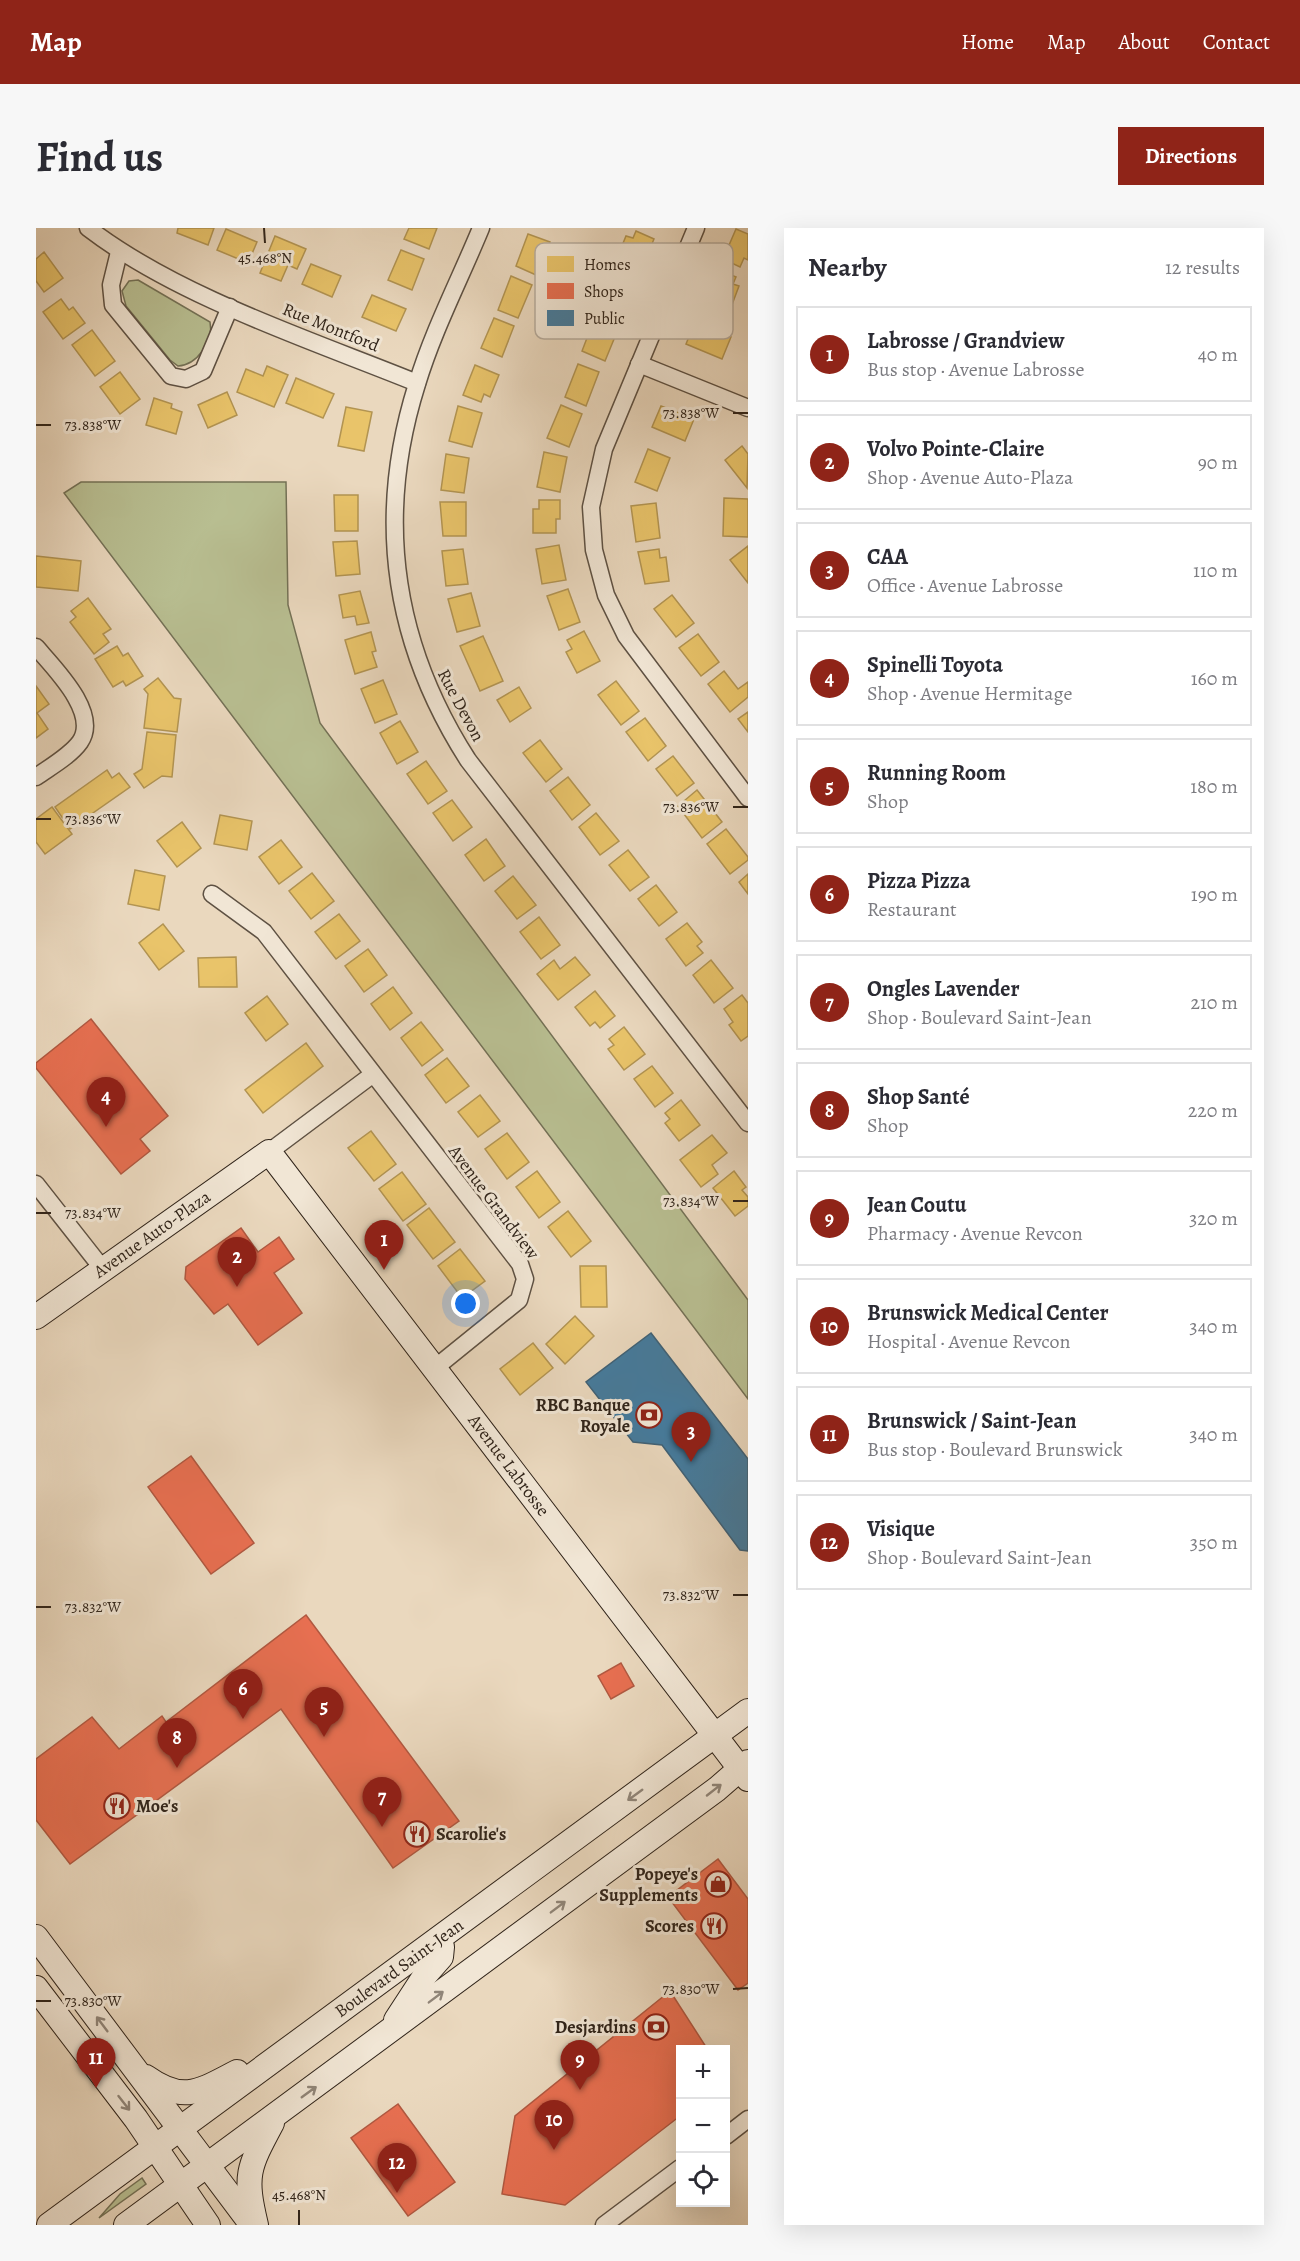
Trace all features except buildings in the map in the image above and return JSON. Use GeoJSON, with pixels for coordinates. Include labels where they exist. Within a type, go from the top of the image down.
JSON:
{"type":"FeatureCollection","features":[{"type":"Feature","properties":{"kind":"main road","name":"Avenue Auto-Plaza"},"geometry":{"type":"LineString","coordinates":[[36,1317],[102,1268],[269,1152]]}},
{"type":"Feature","properties":{"kind":"main road","name":"Avenue Labrosse"},"geometry":{"type":"LineString","coordinates":[[269,1152],[716,1735],[746,1769]]}},
{"type":"Feature","properties":{"kind":"main road","name":"Boulevard Saint-Jean"},"geometry":{"type":"LineString","coordinates":[[49,2225],[748,1712]]}},
{"type":"Feature","properties":{"kind":"main road"},"geometry":{"type":"LineString","coordinates":[[126,2225],[746,1769]]}},
{"type":"Feature","properties":{"kind":"main road"},"geometry":{"type":"LineString","coordinates":[[36,1937],[254,2225]]}},
{"type":"Feature","properties":{"kind":"main road"},"geometry":{"type":"LineString","coordinates":[[389,2032],[426,1974],[441,1957],[442,1947],[438,1940]]}},
{"type":"Feature","properties":{"kind":"main road"},"geometry":{"type":"LineString","coordinates":[[36,1988],[156,2147],[208,2225]]}},
{"type":"Feature","properties":{"kind":"main road"},"geometry":{"type":"LineString","coordinates":[[137,2070],[171,2091],[197,2092],[295,2044]]}},
{"type":"Feature","properties":{"kind":"main road"},"geometry":{"type":"LineString","coordinates":[[254,2225],[248,2187],[249,2167],[276,2116]]}},
{"type":"Feature","properties":{"kind":"street","name":"Rue Montford"},"geometry":{"type":"LineString","coordinates":[[88,228],[119,252],[230,307],[417,383]]}},
{"type":"Feature","properties":{"kind":"street","name":"Rue Devon"},"geometry":{"type":"LineString","coordinates":[[481,228],[417,383],[398,467],[394,524],[395,557],[410,636],[434,699],[468,760],[748,1123]]}},
{"type":"Feature","properties":{"kind":"street"},"geometry":{"type":"LineString","coordinates":[[690,243],[696,228]]}},
{"type":"Feature","properties":{"kind":"street"},"geometry":{"type":"LineString","coordinates":[[119,252],[111,285],[113,305],[171,376],[186,379],[203,371],[230,307]]}},
{"type":"Feature","properties":{"kind":"street"},"geometry":{"type":"LineString","coordinates":[[649,339],[604,449],[594,490],[591,525],[599,575],[614,615],[638,654],[748,798]]}},
{"type":"Feature","properties":{"kind":"street"},"geometry":{"type":"LineString","coordinates":[[639,364],[748,408]]}},
{"type":"Feature","properties":{"kind":"street"},"geometry":{"type":"LineString","coordinates":[[36,647],[58,672],[84,711],[86,719],[84,732],[78,744],[36,777]]}},
{"type":"Feature","properties":{"kind":"street","name":"Avenue Grandview"},"geometry":{"type":"LineString","coordinates":[[212,894],[264,932],[523,1272],[523,1294],[515,1306],[435,1368]]}},
{"type":"Feature","properties":{"kind":"street"},"geometry":{"type":"LineString","coordinates":[[269,1152],[372,1075]]}},
{"type":"Feature","properties":{"kind":"street"},"geometry":{"type":"LineString","coordinates":[[36,1184],[102,1268]]}},
{"type":"Feature","properties":{"kind":"street"},"geometry":{"type":"LineString","coordinates":[[730,2133],[748,2119]]}},
{"type":"Feature","properties":{"kind":"street"},"geometry":{"type":"LineString","coordinates":[[604,2225],[676,2173]]}},
{"type":"Feature","properties":{"kind":"green space"},"geometry":{"type":"Polygon","coordinates":[[[138,280],[210,322],[211,329],[207,344],[198,357],[185,365],[178,366],[170,360],[126,306],[122,291],[129,281],[138,280]]]}},
{"type":"Feature","properties":{"kind":"green space"},"geometry":{"type":"Polygon","coordinates":[[[81,482],[286,482],[288,605],[320,723],[748,1300],[748,1399],[64,493],[81,482]]]}},
{"type":"Feature","properties":{"kind":"green space"},"geometry":{"type":"Polygon","coordinates":[[[142,2178],[146,2184],[99,2218],[120,2194],[142,2178]]]}},
{"type":"Feature","properties":{"kind":"place","name":"Spinelli Toyota"},"geometry":{"type":"Point","coordinates":[106,1127]}},
{"type":"Feature","properties":{"kind":"place","name":"Labrosse / Grandview"},"geometry":{"type":"Point","coordinates":[384,1270]}},
{"type":"Feature","properties":{"kind":"place","name":"Volvo Pointe-Claire"},"geometry":{"type":"Point","coordinates":[237,1287]}},
{"type":"Feature","properties":{"kind":"place","name":"RBC Banque Royale"},"geometry":{"type":"Point","coordinates":[649,1415]}},
{"type":"Feature","properties":{"kind":"place","name":"CAA"},"geometry":{"type":"Point","coordinates":[691,1462]}},
{"type":"Feature","properties":{"kind":"place","name":"Pizza Pizza"},"geometry":{"type":"Point","coordinates":[243,1719]}},
{"type":"Feature","properties":{"kind":"place","name":"Running Room"},"geometry":{"type":"Point","coordinates":[324,1737]}},
{"type":"Feature","properties":{"kind":"place","name":"Shop Santé"},"geometry":{"type":"Point","coordinates":[177,1768]}},
{"type":"Feature","properties":{"kind":"place","name":"Moe's"},"geometry":{"type":"Point","coordinates":[117,1806]}},
{"type":"Feature","properties":{"kind":"place","name":"Ongles Lavender"},"geometry":{"type":"Point","coordinates":[382,1827]}},
{"type":"Feature","properties":{"kind":"place","name":"Scarolie's"},"geometry":{"type":"Point","coordinates":[417,1834]}},
{"type":"Feature","properties":{"kind":"place","name":"Popeye's Supplements"},"geometry":{"type":"Point","coordinates":[718,1884]}},
{"type":"Feature","properties":{"kind":"place","name":"Scores"},"geometry":{"type":"Point","coordinates":[714,1926]}},
{"type":"Feature","properties":{"kind":"place","name":"Desjardins"},"geometry":{"type":"Point","coordinates":[656,2027]}},
{"type":"Feature","properties":{"kind":"place","name":"Brunswick / Saint-Jean"},"geometry":{"type":"Point","coordinates":[96,2088]}},
{"type":"Feature","properties":{"kind":"place","name":"Jean Coutu"},"geometry":{"type":"Point","coordinates":[580,2090]}},
{"type":"Feature","properties":{"kind":"place","name":"Brunswick Medical Center"},"geometry":{"type":"Point","coordinates":[554,2150]}},
{"type":"Feature","properties":{"kind":"place","name":"Visique"},"geometry":{"type":"Point","coordinates":[397,2193]}}]}
